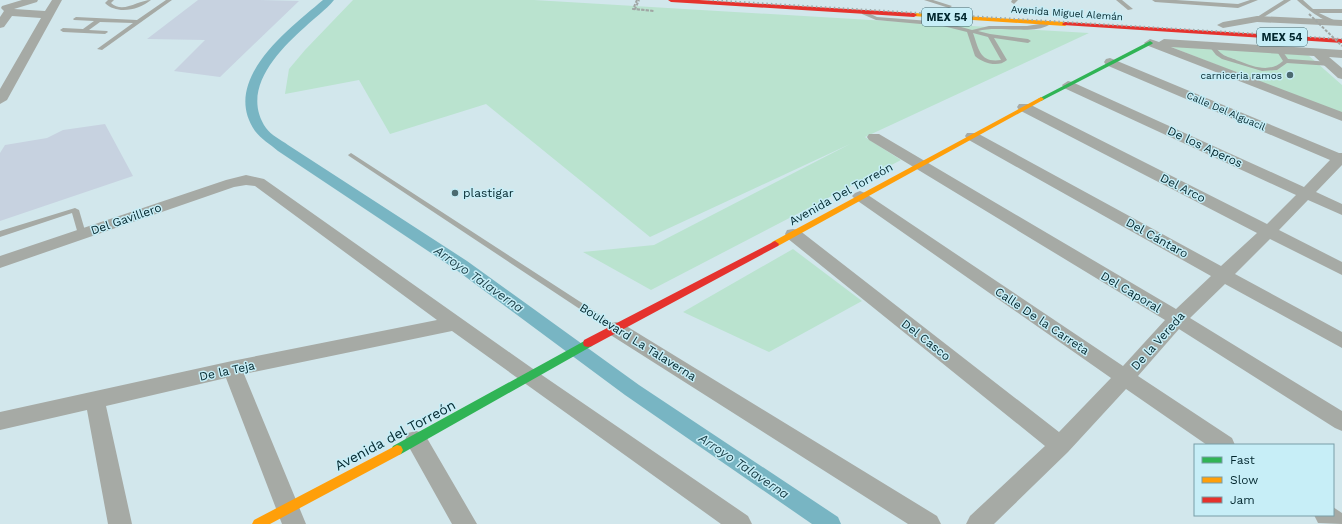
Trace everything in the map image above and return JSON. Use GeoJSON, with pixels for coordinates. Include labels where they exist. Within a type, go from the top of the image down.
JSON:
{"type":"FeatureCollection","features":[{"type":"Feature","properties":{"kind":"main road","name":"Avenida Miguel Alemán"},"geometry":{"type":"LineString","coordinates":[[671,0],[1342,40]]}},
{"type":"Feature","properties":{"kind":"main road","name":"Avenida Miguel Alemán"},"geometry":{"type":"LineString","coordinates":[[799,0],[850,4],[952,6],[1223,26],[1340,26]]}},
{"type":"Feature","properties":{"kind":"main road"},"geometry":{"type":"LineString","coordinates":[[838,0],[850,4]]}},
{"type":"Feature","properties":{"kind":"main road"},"geometry":{"type":"LineString","coordinates":[[1124,28],[1256,48]]}},
{"type":"Feature","properties":{"kind":"main road","name":"Avenida Del Torreón"},"geometry":{"type":"LineString","coordinates":[[537,372],[1024,107],[1150,43]]}},
{"type":"Feature","properties":{"kind":"main road","name":"Avenida del Torreón"},"geometry":{"type":"LineString","coordinates":[[258,524],[291,516],[416,440],[537,372]]}},
{"type":"Feature","properties":{"kind":"street"},"geometry":{"type":"LineString","coordinates":[[5,10],[33,0]]}},
{"type":"Feature","properties":{"kind":"street"},"geometry":{"type":"LineString","coordinates":[[0,100],[58,0]]}},
{"type":"Feature","properties":{"kind":"street"},"geometry":{"type":"LineString","coordinates":[[5,10],[49,15]]}},
{"type":"Feature","properties":{"kind":"street"},"geometry":{"type":"LineString","coordinates":[[0,25],[5,10]]}},
{"type":"Feature","properties":{"kind":"street"},"geometry":{"type":"LineString","coordinates":[[1223,26],[1256,20],[1340,26]]}},
{"type":"Feature","properties":{"kind":"street"},"geometry":{"type":"LineString","coordinates":[[1150,43],[1342,54]]}},
{"type":"Feature","properties":{"kind":"street"},"geometry":{"type":"LineString","coordinates":[[1150,43],[1342,117]]}},
{"type":"Feature","properties":{"kind":"street"},"geometry":{"type":"LineString","coordinates":[[1318,52],[1342,75]]}},
{"type":"Feature","properties":{"kind":"street","name":"Calle Del Alguacil"},"geometry":{"type":"LineString","coordinates":[[1110,62],[1341,158]]}},
{"type":"Feature","properties":{"kind":"street","name":"De los Aperos"},"geometry":{"type":"LineString","coordinates":[[1068,85],[1342,210]]}},
{"type":"Feature","properties":{"kind":"street","name":"Del Arco"},"geometry":{"type":"LineString","coordinates":[[1024,107],[1342,269]]}},
{"type":"Feature","properties":{"kind":"street","name":"Del Cántaro"},"geometry":{"type":"LineString","coordinates":[[972,136],[1342,341]]}},
{"type":"Feature","properties":{"kind":"street","name":"Del Caporal"},"geometry":{"type":"LineString","coordinates":[[874,137],[1177,319],[1342,422]]}},
{"type":"Feature","properties":{"kind":"street","name":"De la Vereda"},"geometry":{"type":"LineString","coordinates":[[978,524],[1060,445],[1125,378],[1177,319],[1268,232],[1341,158]]}},
{"type":"Feature","properties":{"kind":"street","name":"Del Gavillero"},"geometry":{"type":"LineString","coordinates":[[0,262],[231,183],[253,180],[266,187],[454,324]]}},
{"type":"Feature","properties":{"kind":"street","name":"Calle De la Carreta"},"geometry":{"type":"LineString","coordinates":[[860,196],[1223,444]]}},
{"type":"Feature","properties":{"kind":"street","name":"Del Casco"},"geometry":{"type":"LineString","coordinates":[[793,234],[1060,445]]}},
{"type":"Feature","properties":{"kind":"street"},"geometry":{"type":"LineString","coordinates":[[454,324],[537,372],[740,524]]}},
{"type":"Feature","properties":{"kind":"street","name":"De la Teja"},"geometry":{"type":"LineString","coordinates":[[0,421],[95,401],[232,369],[454,324]]}},
{"type":"Feature","properties":{"kind":"street","name":"Boulevard La Talaverna"},"geometry":{"type":"LineString","coordinates":[[616,328],[929,524]]}},
{"type":"Feature","properties":{"kind":"street"},"geometry":{"type":"LineString","coordinates":[[232,369],[291,516]]}},
{"type":"Feature","properties":{"kind":"street"},"geometry":{"type":"LineString","coordinates":[[95,401],[120,524]]}},
{"type":"Feature","properties":{"kind":"street"},"geometry":{"type":"LineString","coordinates":[[416,440],[465,524]]}},
{"type":"Feature","properties":{"kind":"street"},"geometry":{"type":"LineString","coordinates":[[1327,516],[1339,524]]}},
{"type":"Feature","properties":{"kind":"lane"},"geometry":{"type":"LineString","coordinates":[[111,0],[108,3],[115,8],[133,7],[148,0]]}},
{"type":"Feature","properties":{"kind":"lane"},"geometry":{"type":"LineString","coordinates":[[100,49],[169,0]]}},
{"type":"Feature","properties":{"kind":"lane"},"geometry":{"type":"LineString","coordinates":[[926,0],[952,6]]}},
{"type":"Feature","properties":{"kind":"lane"},"geometry":{"type":"LineString","coordinates":[[1120,0],[1130,9]]}},
{"type":"Feature","properties":{"kind":"lane"},"geometry":{"type":"LineString","coordinates":[[1156,0],[1238,6],[1255,0]]}},
{"type":"Feature","properties":{"kind":"lane"},"geometry":{"type":"LineString","coordinates":[[1256,20],[1288,0]]}},
{"type":"Feature","properties":{"kind":"lane"},"geometry":{"type":"LineString","coordinates":[[1300,0],[1310,13],[1340,26]]}},
{"type":"Feature","properties":{"kind":"lane"},"geometry":{"type":"LineString","coordinates":[[858,11],[876,18],[938,23],[970,32],[1028,41]]}},
{"type":"Feature","properties":{"kind":"lane"},"geometry":{"type":"LineString","coordinates":[[1310,13],[1342,11]]}},
{"type":"Feature","properties":{"kind":"lane"},"geometry":{"type":"LineString","coordinates":[[76,19],[137,22]]}},
{"type":"Feature","properties":{"kind":"lane"},"geometry":{"type":"LineString","coordinates":[[84,31],[99,20]]}},
{"type":"Feature","properties":{"kind":"lane"},"geometry":{"type":"LineString","coordinates":[[970,32],[983,27],[1028,27],[1051,23]]}},
{"type":"Feature","properties":{"kind":"lane"},"geometry":{"type":"LineString","coordinates":[[63,30],[104,32]]}},
{"type":"Feature","properties":{"kind":"lane"},"geometry":{"type":"LineString","coordinates":[[970,32],[974,48],[980,58],[992,63],[1001,62],[1004,60],[990,36]]}},
{"type":"Feature","properties":{"kind":"lane"},"geometry":{"type":"LineString","coordinates":[[1212,46],[1218,54],[1253,68],[1276,68],[1282,66],[1286,61]]}},
{"type":"Feature","properties":{"kind":"lane"},"geometry":{"type":"LineString","coordinates":[[1279,50],[1286,61]]}},
{"type":"Feature","properties":{"kind":"lane"},"geometry":{"type":"LineString","coordinates":[[1286,61],[1331,64]]}},
{"type":"Feature","properties":{"kind":"lane","name":"Boulevard La Talaverna"},"geometry":{"type":"LineString","coordinates":[[351,154],[616,328]]}},
{"type":"Feature","properties":{"kind":"lane"},"geometry":{"type":"LineString","coordinates":[[0,234],[75,210],[82,234]]}},
{"type":"Feature","properties":{"kind":"path"},"geometry":{"type":"LineString","coordinates":[[638,0],[635,9],[654,11],[633,9],[638,0]]}},
{"type":"Feature","properties":{"kind":"path"},"geometry":{"type":"LineString","coordinates":[[1310,13],[1342,46]]}},
{"type":"Feature","properties":{"kind":"green space"},"geometry":{"type":"Polygon","coordinates":[[[353,0],[534,0],[1089,33],[865,137],[901,160],[651,290],[583,252],[654,245],[850,144],[650,237],[486,104],[390,134],[359,80],[285,94],[289,69],[353,0]]]}},
{"type":"Feature","properties":{"kind":"green space"},"geometry":{"type":"Polygon","coordinates":[[[1166,45],[1308,55],[1342,85],[1342,114],[1166,45]]]}},
{"type":"Feature","properties":{"kind":"green space"},"geometry":{"type":"Polygon","coordinates":[[[793,249],[862,301],[769,352],[683,312],[793,249]]]}},
{"type":"Feature","properties":{"kind":"building"},"geometry":{"type":"Polygon","coordinates":[[[198,0],[299,1],[220,77],[174,71],[205,40],[147,39],[198,0]]]}},
{"type":"Feature","properties":{"kind":"building"},"geometry":{"type":"Polygon","coordinates":[[[105,124],[133,176],[0,221],[0,153],[5,145],[47,138],[63,130],[105,124]]]}},
{"type":"Feature","properties":{"kind":"waterway","name":"Arroyo Talaverna"},"geometry":{"type":"LineString","coordinates":[[329,0],[284,40],[269,57],[258,74],[252,92],[252,110],[262,132],[283,148],[461,265],[632,390],[830,524]]}},
{"type":"Feature","properties":{"kind":"railway"},"geometry":{"type":"LineString","coordinates":[[708,0],[1342,39]]}},
{"type":"Feature","properties":{"kind":"traffic: fast"},"geometry":{"type":"LineString","coordinates":[[1041,99],[1150,43]]}},
{"type":"Feature","properties":{"kind":"traffic: fast"},"geometry":{"type":"LineString","coordinates":[[397,450],[588,343]]}},
{"type":"Feature","properties":{"kind":"traffic: slow"},"geometry":{"type":"LineString","coordinates":[[914,15],[1065,24]]}},
{"type":"Feature","properties":{"kind":"traffic: slow"},"geometry":{"type":"LineString","coordinates":[[775,244],[1041,99]]}},
{"type":"Feature","properties":{"kind":"traffic: slow"},"geometry":{"type":"LineString","coordinates":[[258,524],[397,450]]}},
{"type":"Feature","properties":{"kind":"traffic: jam"},"geometry":{"type":"LineString","coordinates":[[671,0],[914,15]]}},
{"type":"Feature","properties":{"kind":"traffic: jam"},"geometry":{"type":"LineString","coordinates":[[1065,24],[1342,41]]}},
{"type":"Feature","properties":{"kind":"traffic: jam"},"geometry":{"type":"LineString","coordinates":[[588,343],[775,244]]}},
{"type":"Feature","properties":{"kind":"place","name":"carniceria ramos"},"geometry":{"type":"Point","coordinates":[1290,75]}},
{"type":"Feature","properties":{"kind":"place","name":"plastigar"},"geometry":{"type":"Point","coordinates":[455,193]}}]}
